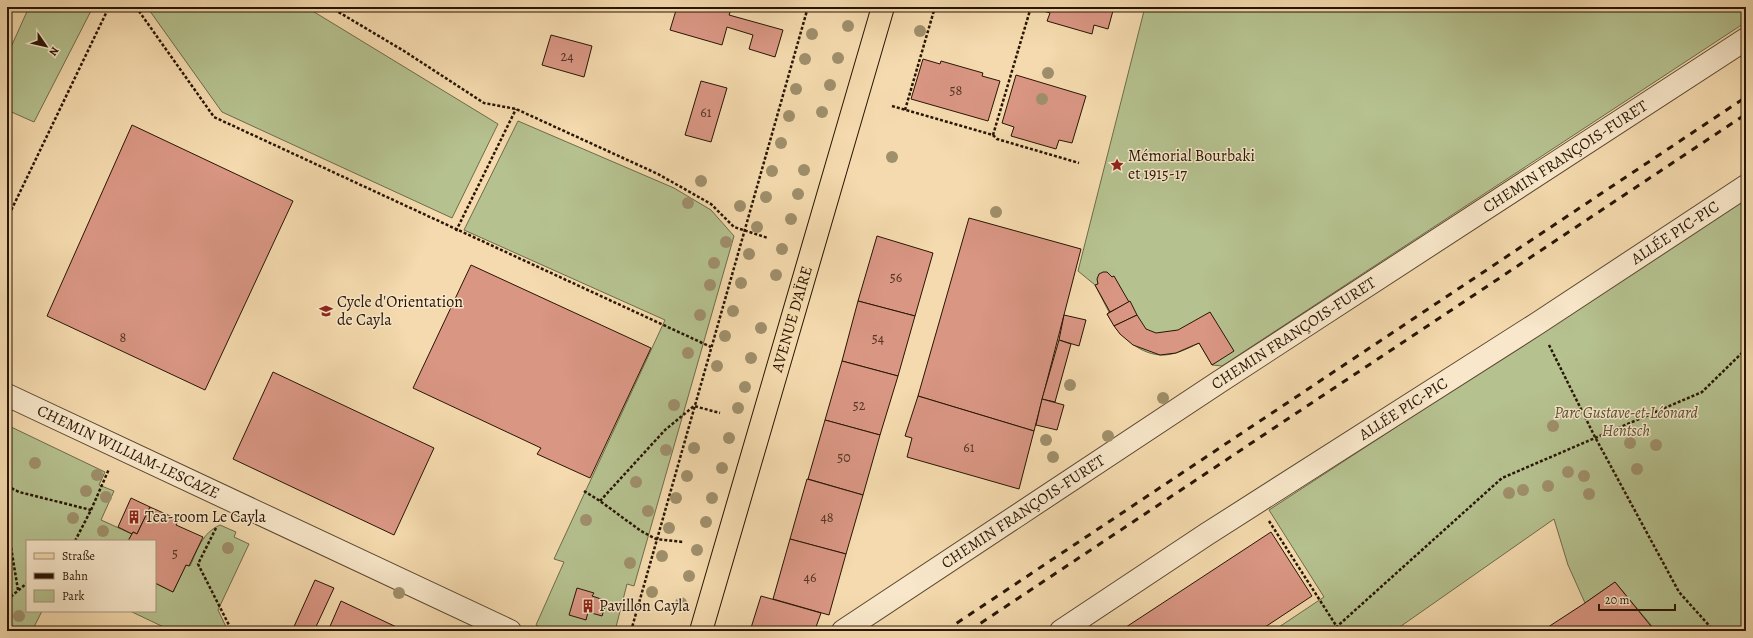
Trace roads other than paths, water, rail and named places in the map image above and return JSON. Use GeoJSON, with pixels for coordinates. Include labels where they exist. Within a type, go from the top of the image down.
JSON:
{"type":"FeatureCollection","features":[{"type":"Feature","properties":{"kind":"main road","name":"AVENUE D'AÏRE"},"geometry":{"type":"LineString","coordinates":[[701,631],[883,7]]}},
{"type":"Feature","properties":{"kind":"street","name":"CHEMIN FRANÇOIS-FURET"},"geometry":{"type":"LineString","coordinates":[[844,631],[1219,382],[1746,39]]}},
{"type":"Feature","properties":{"kind":"street","name":"ALLÉE PIC-PIC"},"geometry":{"type":"LineString","coordinates":[[1061,631],[1257,502],[1538,323],[1746,186]]}},
{"type":"Feature","properties":{"kind":"street","name":"CHEMIN WILLIAM-LESCAZE"},"geometry":{"type":"LineString","coordinates":[[7,395],[510,631]]}},
{"type":"Feature","properties":{"kind":"railway"},"geometry":{"type":"LineString","coordinates":[[945,631],[1746,97]]}},
{"type":"Feature","properties":{"kind":"railway"},"geometry":{"type":"LineString","coordinates":[[969,631],[1746,114]]}},
{"type":"Feature","properties":{"kind":"place","name":"Mémorial Bourbaki et 1915-17"},"geometry":{"type":"Point","coordinates":[1117,165]}},
{"type":"Feature","properties":{"kind":"place","name":"Cycle d'Orientation de Cayla"},"geometry":{"type":"Point","coordinates":[326,311]}},
{"type":"Feature","properties":{"kind":"place","name":"Tea-room Le Cayla"},"geometry":{"type":"Point","coordinates":[134,517]}},
{"type":"Feature","properties":{"kind":"place","name":"Pavillon Cayla"},"geometry":{"type":"Point","coordinates":[588,606]}},
{"type":"Feature","properties":{"kind":"park label","name":"Parc Gustave-et-Léonard Hentsch"},"geometry":{"type":"Point","coordinates":[1626,422]}}]}
